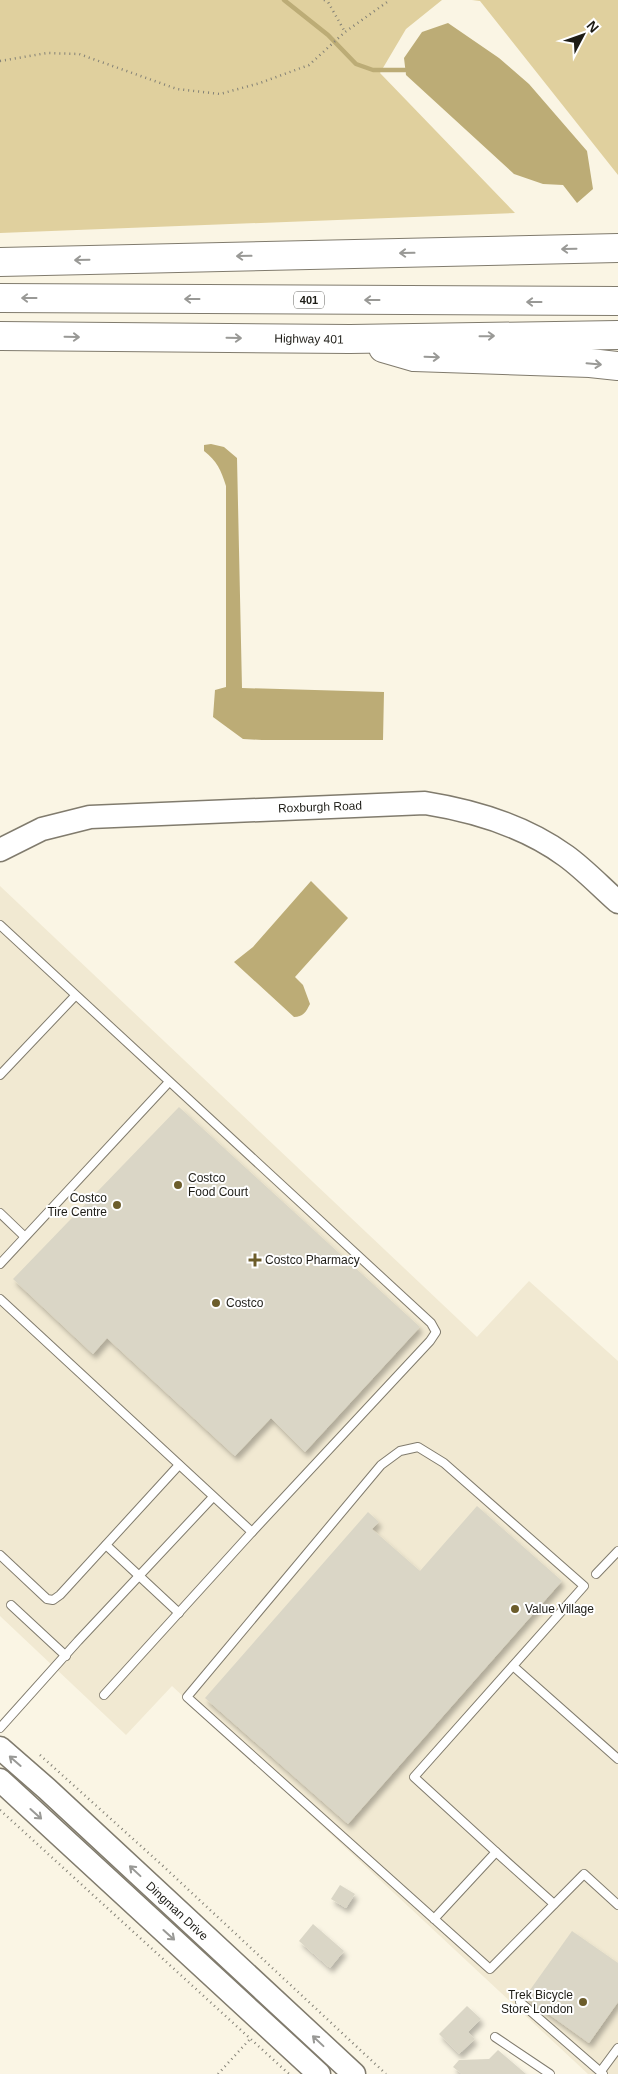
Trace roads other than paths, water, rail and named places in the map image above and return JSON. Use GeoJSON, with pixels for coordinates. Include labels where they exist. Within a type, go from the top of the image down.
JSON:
{"type":"FeatureCollection","features":[{"type":"Feature","properties":{"kind":"highway"},"geometry":{"type":"LineString","coordinates":[[0,262],[618,248]]}},
{"type":"Feature","properties":{"kind":"highway","name":"401"},"geometry":{"type":"LineString","coordinates":[[0,298],[618,301]]}},
{"type":"Feature","properties":{"kind":"highway","name":"Highway 401"},"geometry":{"type":"LineString","coordinates":[[0,336],[350,339],[618,335]]}},
{"type":"Feature","properties":{"kind":"highway"},"geometry":{"type":"LineString","coordinates":[[350,339],[414,357],[590,363],[618,366]]}},
{"type":"Feature","properties":{"kind":"main road","name":"Roxburgh Road"},"geometry":{"type":"LineString","coordinates":[[0,850],[42,829],[90,817],[425,804],[454,808],[507,824],[534,835],[567,856],[618,902]]}},
{"type":"Feature","properties":{"kind":"main road","name":"Dingman Drive"},"geometry":{"type":"LineString","coordinates":[[0,1748],[47,1789],[354,2074]]}},
{"type":"Feature","properties":{"kind":"main road","name":"Dingman Drive"},"geometry":{"type":"LineString","coordinates":[[0,1780],[257,2031],[319,2074]]}},
{"type":"Feature","properties":{"kind":"lane"},"geometry":{"type":"LineString","coordinates":[[0,925],[431,1323],[436,1332],[430,1341],[252,1532],[104,1695]]}},
{"type":"Feature","properties":{"kind":"lane"},"geometry":{"type":"LineString","coordinates":[[0,1075],[75,996]]}},
{"type":"Feature","properties":{"kind":"lane"},"geometry":{"type":"LineString","coordinates":[[0,1264],[169,1082]]}},
{"type":"Feature","properties":{"kind":"lane"},"geometry":{"type":"LineString","coordinates":[[0,1214],[24,1236]]}},
{"type":"Feature","properties":{"kind":"lane"},"geometry":{"type":"LineString","coordinates":[[0,1300],[252,1532]]}},
{"type":"Feature","properties":{"kind":"lane"},"geometry":{"type":"LineString","coordinates":[[554,1904],[414,1777],[584,1586],[444,1463],[418,1447],[400,1451],[381,1465],[187,1697],[490,1970],[584,1874],[618,1905]]}},
{"type":"Feature","properties":{"kind":"lane"},"geometry":{"type":"LineString","coordinates":[[0,1555],[47,1599],[53,1600],[179,1465]]}},
{"type":"Feature","properties":{"kind":"lane"},"geometry":{"type":"LineString","coordinates":[[0,1728],[213,1497]]}},
{"type":"Feature","properties":{"kind":"lane"},"geometry":{"type":"LineString","coordinates":[[106,1545],[179,1613]]}},
{"type":"Feature","properties":{"kind":"lane"},"geometry":{"type":"LineString","coordinates":[[596,1574],[618,1551]]}},
{"type":"Feature","properties":{"kind":"lane"},"geometry":{"type":"LineString","coordinates":[[11,1605],[66,1656]]}},
{"type":"Feature","properties":{"kind":"lane"},"geometry":{"type":"LineString","coordinates":[[513,1666],[618,1758]]}},
{"type":"Feature","properties":{"kind":"lane"},"geometry":{"type":"LineString","coordinates":[[434,1919],[496,1852]]}},
{"type":"Feature","properties":{"kind":"lane"},"geometry":{"type":"LineString","coordinates":[[520,2002],[602,2072],[618,2048]]}},
{"type":"Feature","properties":{"kind":"lane"},"geometry":{"type":"LineString","coordinates":[[495,2036],[550,2074]]}},
{"type":"Feature","properties":{"kind":"waterway"},"geometry":{"type":"LineString","coordinates":[[284,0],[328,35],[356,64],[373,70],[405,70]]}},
{"type":"Feature","properties":{"kind":"place","name":"Costco Food Court"},"geometry":{"type":"Point","coordinates":[178,1185]}},
{"type":"Feature","properties":{"kind":"place","name":"Costco Tire Centre"},"geometry":{"type":"Point","coordinates":[117,1205]}},
{"type":"Feature","properties":{"kind":"place","name":"Costco Pharmacy"},"geometry":{"type":"Point","coordinates":[255,1260]}},
{"type":"Feature","properties":{"kind":"place","name":"Costco"},"geometry":{"type":"Point","coordinates":[216,1303]}},
{"type":"Feature","properties":{"kind":"place","name":"Value Village"},"geometry":{"type":"Point","coordinates":[515,1609]}},
{"type":"Feature","properties":{"kind":"place","name":"Trek Bicycle Store London"},"geometry":{"type":"Point","coordinates":[583,2002]}}]}
